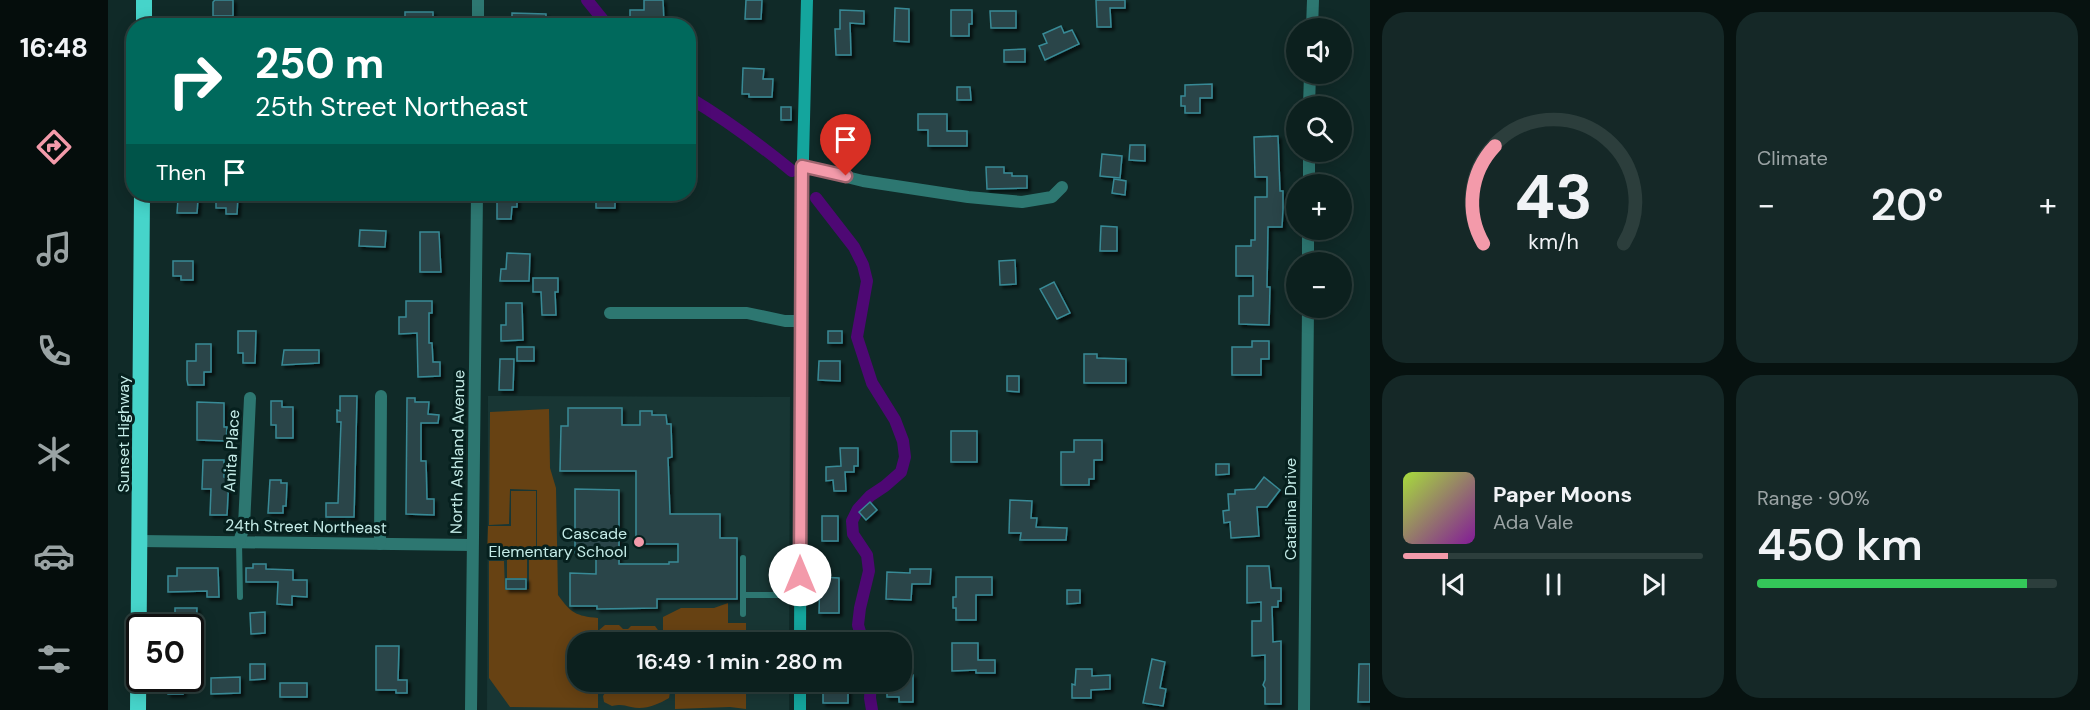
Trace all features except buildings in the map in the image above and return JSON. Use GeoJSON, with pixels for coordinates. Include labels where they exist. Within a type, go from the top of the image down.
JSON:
{"type":"FeatureCollection","features":[{"type":"Feature","properties":{"kind":"highway"},"geometry":{"type":"LineString","coordinates":[[144,0],[144,18]]}},
{"type":"Feature","properties":{"kind":"highway","name":"Sunset Highway"},"geometry":{"type":"LineString","coordinates":[[138,710],[142,201]]}},
{"type":"Feature","properties":{"kind":"main road"},"geometry":{"type":"LineString","coordinates":[[800,632],[802,166],[807,0]]}},
{"type":"Feature","properties":{"kind":"main road"},"geometry":{"type":"LineString","coordinates":[[800,692],[800,710]]}},
{"type":"Feature","properties":{"kind":"street"},"geometry":{"type":"LineString","coordinates":[[478,0],[478,18]]}},
{"type":"Feature","properties":{"kind":"street"},"geometry":{"type":"LineString","coordinates":[[1312,18],[1313,0]]}},
{"type":"Feature","properties":{"kind":"street"},"geometry":{"type":"LineString","coordinates":[[802,166],[863,181],[968,197],[1022,202],[1052,197],[1062,187]]}},
{"type":"Feature","properties":{"kind":"street","name":"North Ashland Avenue"},"geometry":{"type":"LineString","coordinates":[[471,710],[477,201]]}},
{"type":"Feature","properties":{"kind":"street"},"geometry":{"type":"LineString","coordinates":[[610,313],[747,313],[785,321],[801,321]]}},
{"type":"Feature","properties":{"kind":"street","name":"Catalina Drive"},"geometry":{"type":"LineString","coordinates":[[1304,710],[1308,318]]}},
{"type":"Feature","properties":{"kind":"street"},"geometry":{"type":"LineString","coordinates":[[380,544],[381,396]]}},
{"type":"Feature","properties":{"kind":"street","name":"Anita Place"},"geometry":{"type":"LineString","coordinates":[[239,542],[244,526],[250,398]]}},
{"type":"Feature","properties":{"kind":"street","name":"24th Street Northeast"},"geometry":{"type":"LineString","coordinates":[[140,541],[472,545]]}},
{"type":"Feature","properties":{"kind":"lane"},"geometry":{"type":"LineString","coordinates":[[239,542],[240,597]]}},
{"type":"Feature","properties":{"kind":"lane"},"geometry":{"type":"LineString","coordinates":[[743,558],[743,614]]}},
{"type":"Feature","properties":{"kind":"lane"},"geometry":{"type":"LineString","coordinates":[[743,596],[800,595]]}},
{"type":"Feature","properties":{"kind":"shaded area","name":"Cascade Elementary School"},"geometry":{"type":"Polygon","coordinates":[[[488,396],[790,397],[789,632],[567,632],[567,692],[789,692],[789,710],[487,710],[488,396]]]}},
{"type":"Feature","properties":{"kind":"shaded area"},"geometry":{"type":"Polygon","coordinates":[[[549,409],[550,468],[556,488],[558,595],[571,610],[584,616],[598,618],[598,631],[605,625],[619,625],[623,629],[631,626],[655,626],[659,632],[567,632],[567,692],[598,692],[598,708],[510,707],[489,678],[489,561],[504,561],[505,590],[529,589],[529,560],[537,560],[537,490],[510,489],[509,524],[489,525],[490,412],[549,409]]]}},
{"type":"Feature","properties":{"kind":"shaded area"},"geometry":{"type":"Polygon","coordinates":[[[511,491],[536,491],[536,559],[527,559],[527,578],[507,578],[507,559],[487,559],[488,526],[511,526],[511,491]]]}},
{"type":"Feature","properties":{"kind":"shaded area"},"geometry":{"type":"Polygon","coordinates":[[[728,603],[728,623],[746,623],[746,632],[663,632],[663,617],[681,608],[714,608],[728,603]]]}},
{"type":"Feature","properties":{"kind":"shaded area"},"geometry":{"type":"Polygon","coordinates":[[[606,692],[670,692],[669,698],[655,705],[636,708],[612,706],[604,702],[603,696],[606,692]]]}},
{"type":"Feature","properties":{"kind":"shaded area"},"geometry":{"type":"Polygon","coordinates":[[[675,692],[746,692],[746,709],[730,707],[675,709],[675,692]]]}},
{"type":"Feature","properties":{"kind":"waterway"},"geometry":{"type":"LineString","coordinates":[[587,0],[602,18]]}},
{"type":"Feature","properties":{"kind":"waterway"},"geometry":{"type":"LineString","coordinates":[[696,102],[742,132],[792,171]]}},
{"type":"Feature","properties":{"kind":"waterway"},"geometry":{"type":"LineString","coordinates":[[816,198],[854,247],[863,265],[867,281],[857,337],[872,383],[895,420],[903,441],[905,457],[901,472],[870,496],[858,509],[852,521],[853,534],[867,555],[869,571],[860,608],[858,625],[860,632]]}},
{"type":"Feature","properties":{"kind":"waterway"},"geometry":{"type":"LineString","coordinates":[[870,692],[872,710]]}},
{"type":"Feature","properties":{"kind":"place","name":"Cascade Elementary School"},"geometry":{"type":"Point","coordinates":[639,542]}},
{"type":"Feature","properties":{"kind":"route"},"geometry":{"type":"LineString","coordinates":[[800,575],[802,166],[846,176]]}}]}
